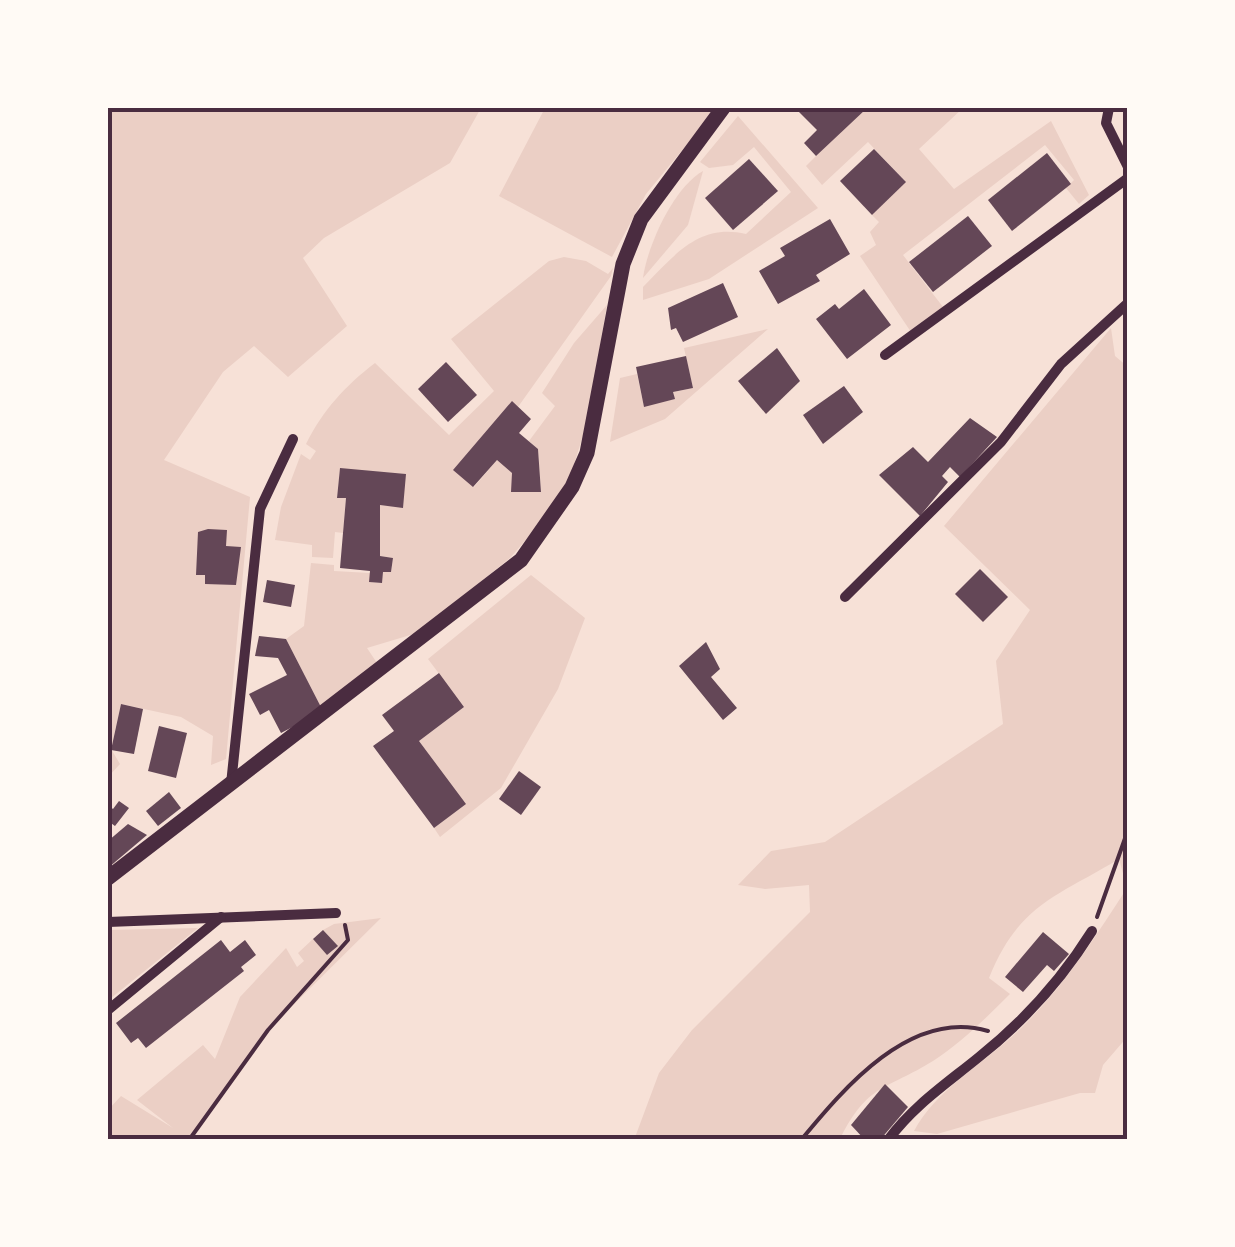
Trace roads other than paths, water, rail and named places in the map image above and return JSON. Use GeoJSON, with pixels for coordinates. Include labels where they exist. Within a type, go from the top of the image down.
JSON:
{"type":"FeatureCollection","features":[{"type":"Feature","properties":{"kind":"main road"},"geometry":{"type":"LineString","coordinates":[[108,878],[521,560],[554,518],[586,452],[623,264],[640,219],[723,108]]}},
{"type":"Feature","properties":{"kind":"street"},"geometry":{"type":"LineString","coordinates":[[1109,108],[1106,123],[1128,167]]}},
{"type":"Feature","properties":{"kind":"street"},"geometry":{"type":"LineString","coordinates":[[885,355],[1128,178]]}},
{"type":"Feature","properties":{"kind":"street"},"geometry":{"type":"LineString","coordinates":[[845,597],[1001,442],[1061,364],[1128,304]]}},
{"type":"Feature","properties":{"kind":"street"},"geometry":{"type":"LineString","coordinates":[[231,785],[260,508],[293,440]]}},
{"type":"Feature","properties":{"kind":"street"},"geometry":{"type":"LineString","coordinates":[[108,922],[336,914]]}},
{"type":"Feature","properties":{"kind":"street"},"geometry":{"type":"LineString","coordinates":[[108,1010],[222,916]]}},
{"type":"Feature","properties":{"kind":"street"},"geometry":{"type":"LineString","coordinates":[[888,1140],[923,1100],[1004,1035],[1069,968],[1092,931]]}}]}
